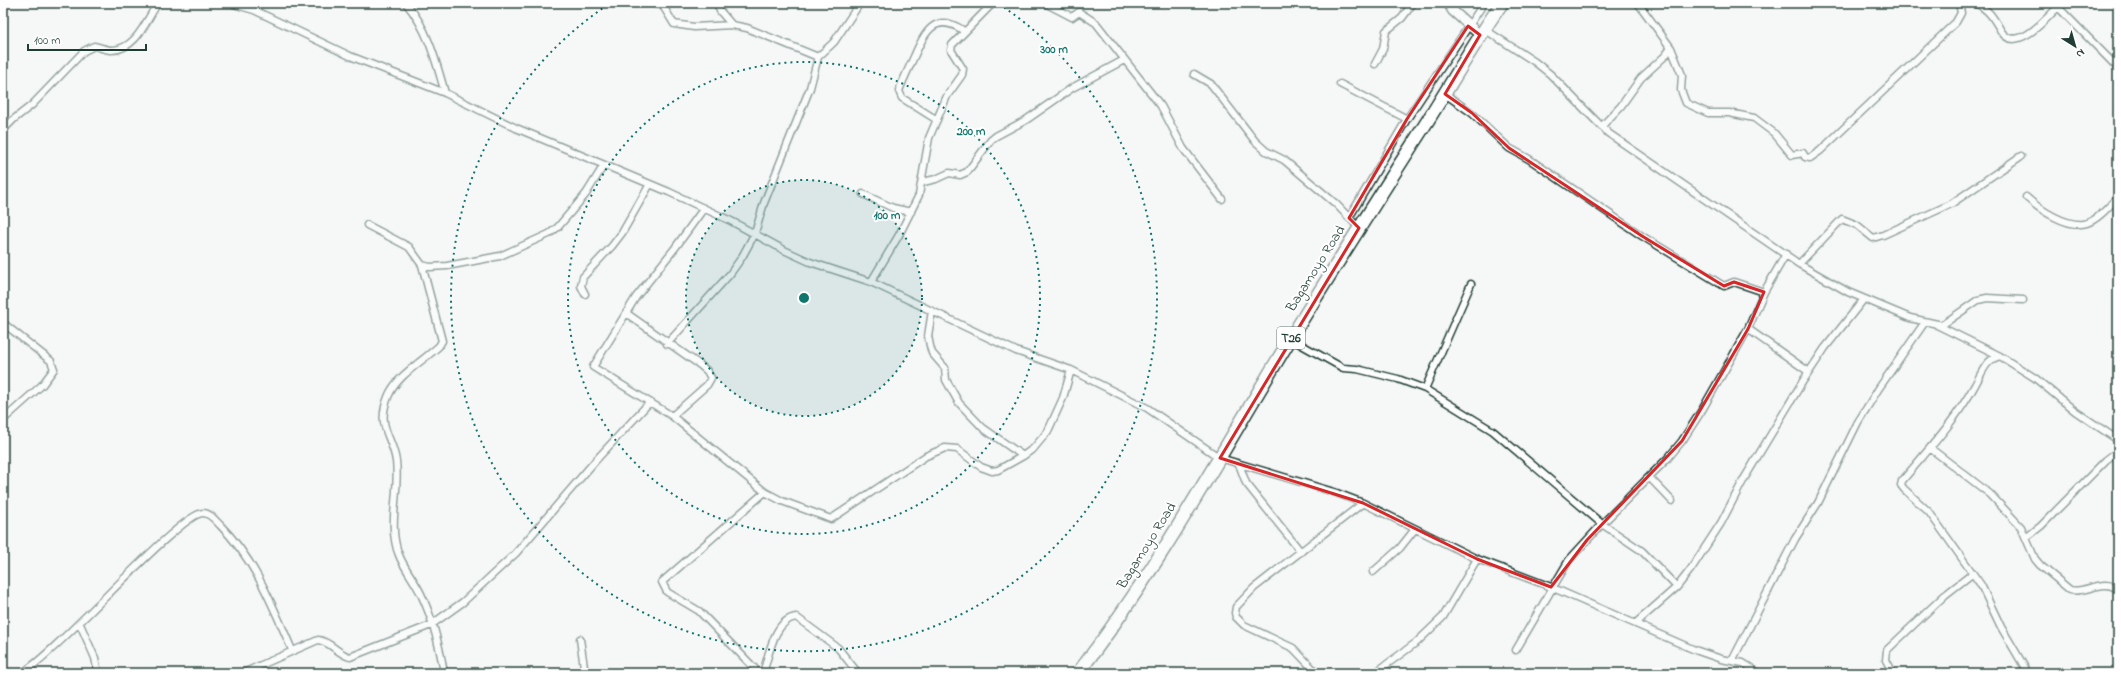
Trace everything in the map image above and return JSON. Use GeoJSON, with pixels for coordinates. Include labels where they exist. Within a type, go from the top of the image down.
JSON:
{"type":"FeatureCollection","features":[{"type":"Feature","properties":{"kind":"highway","name":"Bagamoyo Road"},"geometry":{"type":"LineString","coordinates":[[1078,673],[1117,620],[1220,458],[1359,228],[1445,94],[1482,32],[1502,3]]}},
{"type":"Feature","properties":{"kind":"street"},"geometry":{"type":"LineString","coordinates":[[3,130],[32,105],[84,51],[94,46],[111,50],[121,48],[130,43],[137,37],[158,3]]}},
{"type":"Feature","properties":{"kind":"street"},"geometry":{"type":"LineString","coordinates":[[230,3],[254,10],[350,56],[445,93],[516,128],[704,208],[810,262],[871,282],[1016,351],[1071,370],[1147,408],[1220,458],[1334,492],[1363,503],[1477,559],[1552,587],[1695,650],[1752,667],[1759,673]]}},
{"type":"Feature","properties":{"kind":"street"},"geometry":{"type":"LineString","coordinates":[[406,3],[415,14],[431,45],[445,93]]}},
{"type":"Feature","properties":{"kind":"street"},"geometry":{"type":"LineString","coordinates":[[651,3],[663,6],[674,24],[694,27],[732,25],[747,28],[775,38],[818,57]]}},
{"type":"Feature","properties":{"kind":"street"},"geometry":{"type":"LineString","coordinates":[[717,3],[720,11],[732,25]]}},
{"type":"Feature","properties":{"kind":"street"},"geometry":{"type":"LineString","coordinates":[[667,344],[730,274],[755,233],[764,203],[810,88],[818,57],[834,42],[858,6],[857,3]]}},
{"type":"Feature","properties":{"kind":"street"},"geometry":{"type":"LineString","coordinates":[[871,282],[911,212],[922,182],[929,138],[947,96],[963,72],[950,50],[952,45],[993,3]]}},
{"type":"Feature","properties":{"kind":"street"},"geometry":{"type":"LineString","coordinates":[[1045,3],[1072,17],[1079,12],[1084,14],[1101,29],[1161,106],[1183,148],[1222,199]]}},
{"type":"Feature","properties":{"kind":"street"},"geometry":{"type":"LineString","coordinates":[[1375,64],[1383,49],[1386,31],[1402,18],[1413,3]]}},
{"type":"Feature","properties":{"kind":"street"},"geometry":{"type":"LineString","coordinates":[[1448,3],[1468,26],[1512,46],[1550,74],[1602,127],[1799,264],[1848,292],[1910,318],[1936,325],[2000,356],[2035,378],[2075,411],[2118,440]]}},
{"type":"Feature","properties":{"kind":"street"},"geometry":{"type":"LineString","coordinates":[[1349,218],[1407,119],[1484,3]]}},
{"type":"Feature","properties":{"kind":"street"},"geometry":{"type":"LineString","coordinates":[[1638,3],[1671,48],[1682,75],[1681,90],[1686,103],[1708,112],[1729,113],[1754,118],[1774,133],[1792,155],[1803,153],[1805,156],[1810,158],[1820,151],[1956,22],[1961,13],[1959,3]]}},
{"type":"Feature","properties":{"kind":"street"},"geometry":{"type":"LineString","coordinates":[[1975,3],[1989,12],[2006,36],[2014,40],[2019,40],[2026,36],[2060,5],[2118,68]]}},
{"type":"Feature","properties":{"kind":"street"},"geometry":{"type":"LineString","coordinates":[[937,120],[902,98],[900,91],[925,32],[943,23],[955,25],[964,31]]}},
{"type":"Feature","properties":{"kind":"street"},"geometry":{"type":"LineString","coordinates":[[1602,127],[1603,123],[1621,106],[1641,78],[1666,56],[1671,48]]}},
{"type":"Feature","properties":{"kind":"street"},"geometry":{"type":"LineString","coordinates":[[922,182],[936,180],[949,173],[960,175],[967,172],[991,140],[996,136],[1026,120],[1072,88],[1124,60]]}},
{"type":"Feature","properties":{"kind":"street"},"geometry":{"type":"LineString","coordinates":[[1194,74],[1211,84],[1228,109],[1255,141],[1266,151],[1284,160],[1359,228]]}},
{"type":"Feature","properties":{"kind":"street"},"geometry":{"type":"LineString","coordinates":[[1340,84],[1407,119]]}},
{"type":"Feature","properties":{"kind":"street"},"geometry":{"type":"LineString","coordinates":[[1445,94],[1472,113],[1510,148],[1529,159],[1642,236],[1724,286],[1734,282],[1764,292]]}},
{"type":"Feature","properties":{"kind":"street"},"geometry":{"type":"LineString","coordinates":[[1799,264],[1842,219],[1857,225],[1873,238],[1883,235],[1951,204],[2021,156]]}},
{"type":"Feature","properties":{"kind":"street"},"geometry":{"type":"LineString","coordinates":[[422,265],[438,267],[486,259],[513,251],[549,234],[558,227],[575,208],[604,165]]}},
{"type":"Feature","properties":{"kind":"street"},"geometry":{"type":"LineString","coordinates":[[584,294],[581,286],[583,277],[622,233],[650,184]]}},
{"type":"Feature","properties":{"kind":"street"},"geometry":{"type":"LineString","coordinates":[[863,194],[893,208],[911,212]]}},
{"type":"Feature","properties":{"kind":"street"},"geometry":{"type":"LineString","coordinates":[[2026,197],[2042,210],[2059,218],[2082,224],[2095,219],[2118,196]]}},
{"type":"Feature","properties":{"kind":"street"},"geometry":{"type":"LineString","coordinates":[[704,208],[626,313],[593,367],[672,416],[765,492],[782,501],[831,519],[926,456],[945,448],[957,449],[981,467],[992,471],[1023,456],[1043,440],[1063,398],[1071,370]]}},
{"type":"Feature","properties":{"kind":"street"},"geometry":{"type":"LineString","coordinates":[[367,225],[409,248],[422,265],[442,341],[439,346],[394,386],[388,397],[382,419],[396,466],[397,493],[393,521],[399,554],[422,596],[444,673]]}},
{"type":"Feature","properties":{"kind":"street"},"geometry":{"type":"LineString","coordinates":[[1516,650],[1569,560],[1682,441],[1702,410],[1748,329],[1764,292],[1786,254]]}},
{"type":"Feature","properties":{"kind":"street"},"geometry":{"type":"LineString","coordinates":[[1425,389],[1471,284]]}},
{"type":"Feature","properties":{"kind":"street"},"geometry":{"type":"LineString","coordinates":[[1936,325],[1946,323],[1978,300],[1987,298],[2023,300]]}},
{"type":"Feature","properties":{"kind":"street"},"geometry":{"type":"LineString","coordinates":[[1636,623],[1677,587],[1691,569],[1721,523],[1777,423],[1809,372],[1864,299]]}},
{"type":"Feature","properties":{"kind":"street"},"geometry":{"type":"LineString","coordinates":[[932,311],[928,336],[932,353],[945,368],[946,380],[959,403],[983,428],[1023,456]]}},
{"type":"Feature","properties":{"kind":"street"},"geometry":{"type":"LineString","coordinates":[[626,313],[667,344],[700,365],[707,371],[711,378],[707,385],[672,416]]}},
{"type":"Feature","properties":{"kind":"street"},"geometry":{"type":"LineString","coordinates":[[1732,661],[1796,539],[1818,503],[1858,422],[1879,388],[1925,322]]}},
{"type":"Feature","properties":{"kind":"street"},"geometry":{"type":"LineString","coordinates":[[3,323],[51,361],[54,369],[42,385],[3,420]]}},
{"type":"Feature","properties":{"kind":"street"},"geometry":{"type":"LineString","coordinates":[[1748,329],[1809,372]]}},
{"type":"Feature","properties":{"kind":"street"},"geometry":{"type":"LineString","coordinates":[[1291,339],[1343,368],[1357,369],[1398,379],[1425,389],[1493,431],[1602,524],[1642,551],[1677,587]]}},
{"type":"Feature","properties":{"kind":"street"},"geometry":{"type":"LineString","coordinates":[[2000,356],[1988,362],[1969,397],[1930,448],[1902,481],[1901,485],[1929,512],[1981,585],[2002,627],[2028,673]]}},
{"type":"Feature","properties":{"kind":"street"},"geometry":{"type":"LineString","coordinates":[[243,673],[292,650],[318,640],[323,641],[345,656],[356,656],[431,625],[463,602],[516,554],[596,460],[649,403]]}},
{"type":"Feature","properties":{"kind":"street"},"geometry":{"type":"LineString","coordinates":[[1930,448],[1990,494],[2021,527],[2027,537],[2035,558],[2040,565],[2070,590],[2076,591],[2106,584],[2118,590]]}},
{"type":"Feature","properties":{"kind":"street"},"geometry":{"type":"LineString","coordinates":[[2027,537],[2041,526],[2106,460],[2118,451]]}},
{"type":"Feature","properties":{"kind":"street"},"geometry":{"type":"LineString","coordinates":[[1239,464],[1246,483],[1301,552]]}},
{"type":"Feature","properties":{"kind":"street"},"geometry":{"type":"LineString","coordinates":[[1649,477],[1672,501]]}},
{"type":"Feature","properties":{"kind":"street"},"geometry":{"type":"LineString","coordinates":[[759,673],[700,611],[667,592],[662,582],[765,492]]}},
{"type":"Feature","properties":{"kind":"street"},"geometry":{"type":"LineString","coordinates":[[1317,673],[1293,648],[1244,625],[1234,613],[1239,602],[1249,593],[1363,503]]}},
{"type":"Feature","properties":{"kind":"street"},"geometry":{"type":"LineString","coordinates":[[22,673],[80,624],[122,580],[182,525],[194,515],[203,513],[209,515],[229,534],[253,568],[292,650]]}},
{"type":"Feature","properties":{"kind":"street"},"geometry":{"type":"LineString","coordinates":[[1373,572],[1400,548],[1415,529]]}},
{"type":"Feature","properties":{"kind":"street"},"geometry":{"type":"LineString","coordinates":[[1375,673],[1417,642],[1443,617],[1477,559]]}},
{"type":"Feature","properties":{"kind":"street"},"geometry":{"type":"LineString","coordinates":[[1893,673],[1886,660],[1887,650],[1945,595],[1972,574]]}},
{"type":"Feature","properties":{"kind":"street"},"geometry":{"type":"LineString","coordinates":[[763,673],[771,644],[778,630],[792,618],[796,617],[838,648],[858,673]]}},
{"type":"Feature","properties":{"kind":"street"},"geometry":{"type":"LineString","coordinates":[[80,624],[95,658],[98,673]]}},
{"type":"Feature","properties":{"kind":"street"},"geometry":{"type":"LineString","coordinates":[[580,639],[584,667],[587,673]]}},
{"type":"Feature","properties":{"kind":"highlighted area"},"geometry":{"type":"Polygon","coordinates":[[[1468,26],[1480,35],[1445,94],[1472,113],[1509,148],[1642,236],[1724,286],[1734,282],[1764,292],[1748,329],[1682,441],[1587,540],[1551,587],[1477,559],[1363,503],[1220,458],[1359,228],[1349,218],[1407,119],[1468,26]]]}}]}
